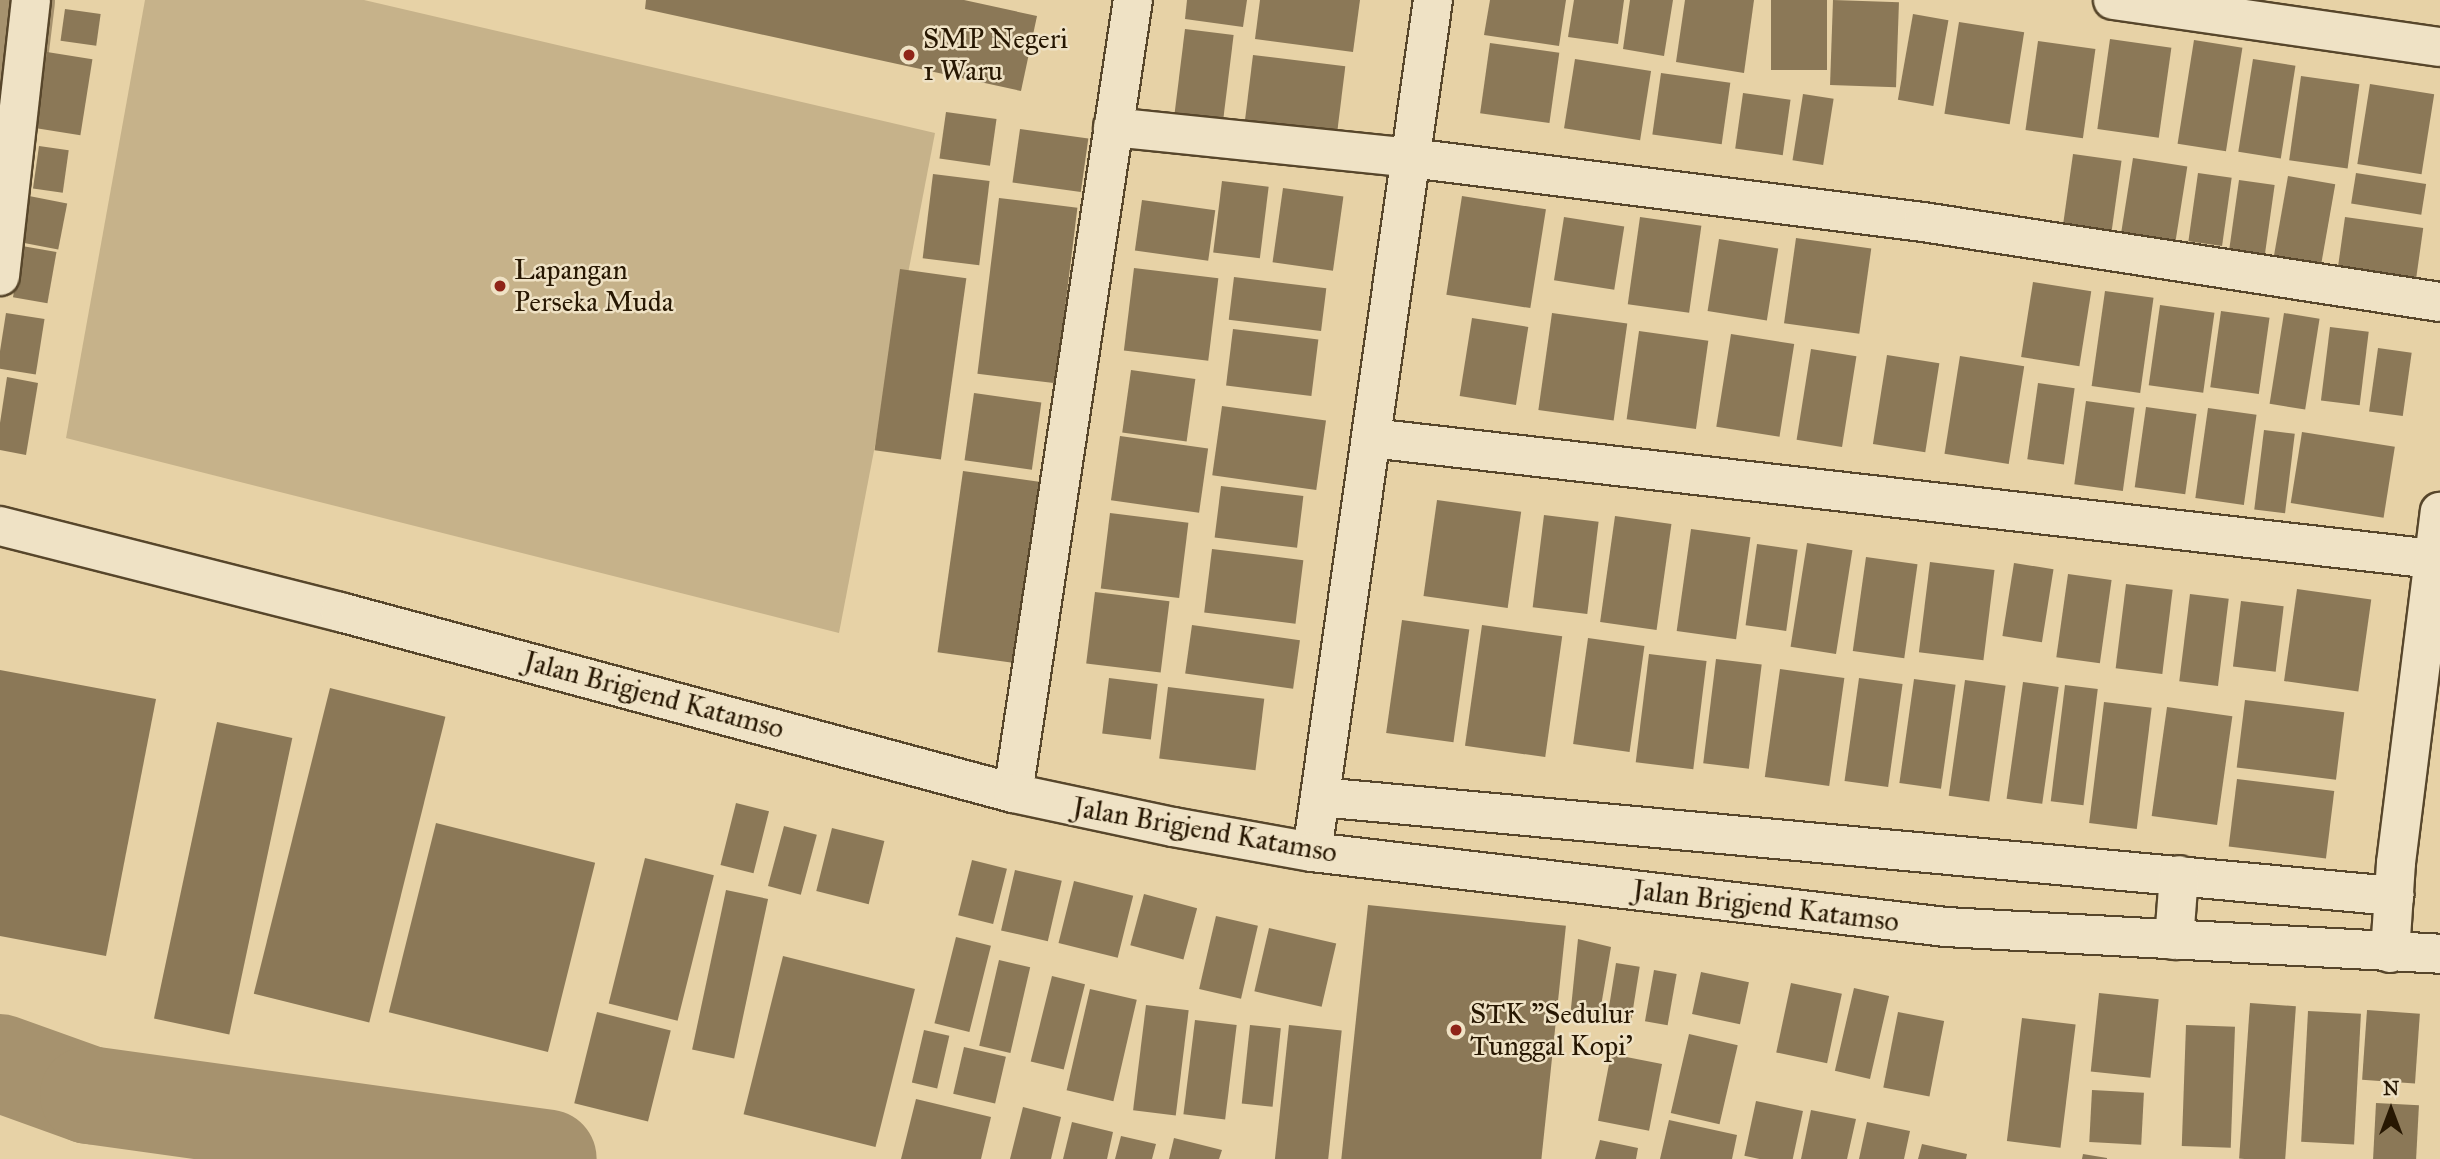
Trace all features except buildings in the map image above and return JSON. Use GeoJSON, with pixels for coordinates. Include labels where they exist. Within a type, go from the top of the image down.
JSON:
{"type":"FeatureCollection","features":[{"type":"Feature","properties":{"kind":"street"},"geometry":{"type":"LineString","coordinates":[[0,276],[31,0]]}},
{"type":"Feature","properties":{"kind":"street"},"geometry":{"type":"LineString","coordinates":[[1013,793],[1133,0]]}},
{"type":"Feature","properties":{"kind":"street"},"geometry":{"type":"LineString","coordinates":[[1312,852],[1433,0]]}},
{"type":"Feature","properties":{"kind":"street"},"geometry":{"type":"LineString","coordinates":[[2113,0],[2440,47]]}},
{"type":"Feature","properties":{"kind":"street"},"geometry":{"type":"LineString","coordinates":[[1114,127],[1410,158],[1923,222],[2440,302]]}},
{"type":"Feature","properties":{"kind":"street"},"geometry":{"type":"LineString","coordinates":[[1371,438],[2433,559]]}},
{"type":"Feature","properties":{"kind":"street"},"geometry":{"type":"LineString","coordinates":[[2390,953],[2394,896],[2440,512]]}},
{"type":"Feature","properties":{"kind":"street","name":"Jalan Brigjend Katamso"},"geometry":{"type":"LineString","coordinates":[[0,526],[340,612],[1013,793],[1173,827],[1312,852],[1946,927],[2440,954]]}},
{"type":"Feature","properties":{"kind":"street"},"geometry":{"type":"LineString","coordinates":[[1320,797],[2394,896]]}},
{"type":"Feature","properties":{"kind":"street"},"geometry":{"type":"LineString","coordinates":[[2174,940],[2179,875]]}},
{"type":"Feature","properties":{"kind":"shaded area","name":"Lapangan Perseka Muda"},"geometry":{"type":"Polygon","coordinates":[[[145,0],[364,0],[935,133],[839,633],[66,438],[145,0]]]}},
{"type":"Feature","properties":{"kind":"waterway"},"geometry":{"type":"LineString","coordinates":[[0,49],[6,0]]}},
{"type":"Feature","properties":{"kind":"waterway"},"geometry":{"type":"LineString","coordinates":[[0,1063],[89,1095],[548,1159]]}},
{"type":"Feature","properties":{"kind":"place","name":"SMP Negeri 1 Waru"},"geometry":{"type":"Point","coordinates":[909,55]}},
{"type":"Feature","properties":{"kind":"place","name":"Lapangan Perseka Muda"},"geometry":{"type":"Point","coordinates":[500,286]}},
{"type":"Feature","properties":{"kind":"place","name":"STK \"Sedulur Tunggal Kopi'"},"geometry":{"type":"Point","coordinates":[1456,1030]}}]}
